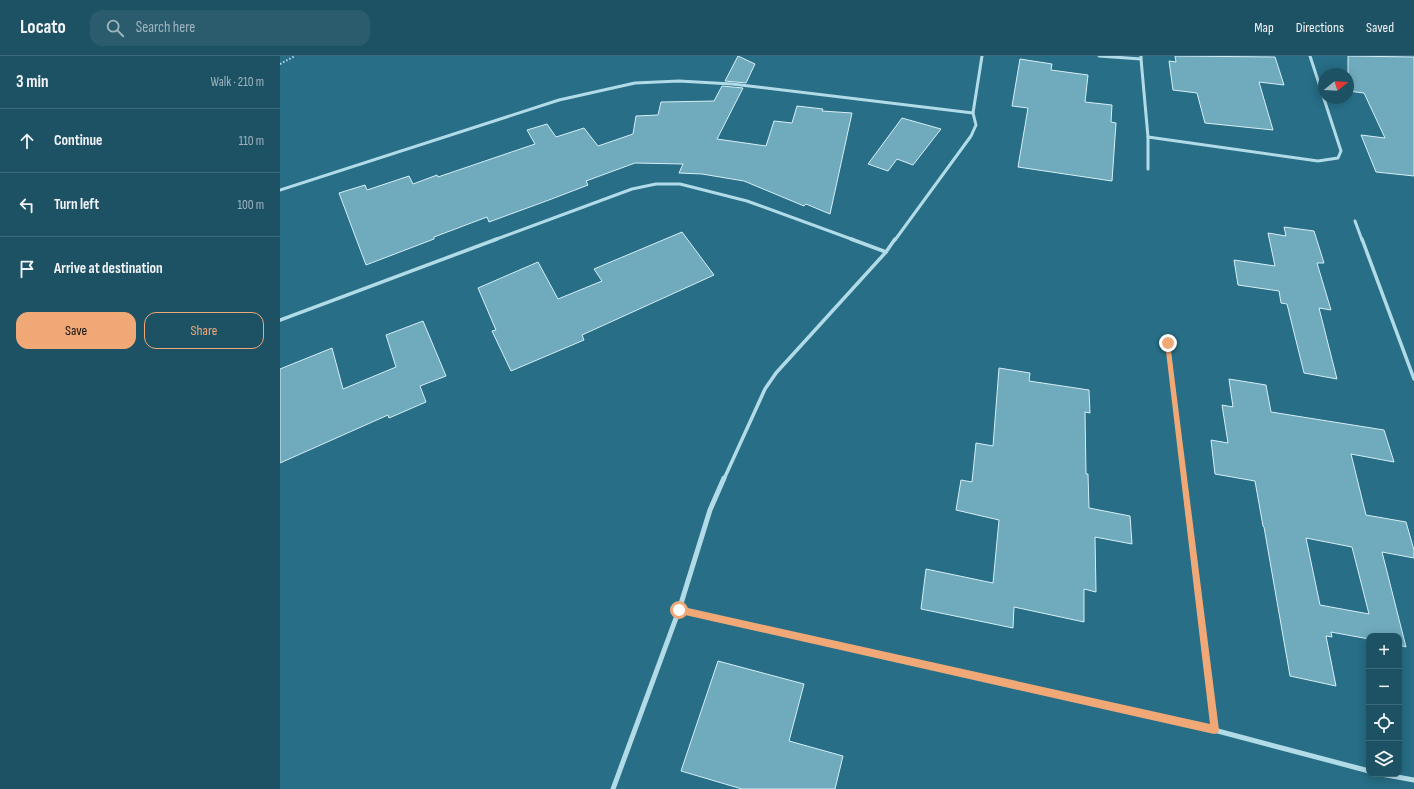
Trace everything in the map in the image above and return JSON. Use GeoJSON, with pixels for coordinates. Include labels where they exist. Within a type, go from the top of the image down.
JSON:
{"type":"FeatureCollection","features":[{"type":"Feature","properties":{"kind":"street"},"geometry":{"type":"LineString","coordinates":[[613,789],[679,610],[710,510],[765,389],[776,373],[886,252],[971,136],[976,125],[973,113],[982,56]]}},
{"type":"Feature","properties":{"kind":"street"},"geometry":{"type":"LineString","coordinates":[[1098,56],[1141,58],[1148,137],[1148,169]]}},
{"type":"Feature","properties":{"kind":"street"},"geometry":{"type":"LineString","coordinates":[[1148,137],[1318,161],[1338,158],[1341,151],[1310,56]]}},
{"type":"Feature","properties":{"kind":"street"},"geometry":{"type":"LineString","coordinates":[[280,190],[559,100],[636,83],[679,81],[732,84],[973,113]]}},
{"type":"Feature","properties":{"kind":"street"},"geometry":{"type":"LineString","coordinates":[[280,320],[632,189],[656,184],[680,184],[747,201],[886,252]]}},
{"type":"Feature","properties":{"kind":"street"},"geometry":{"type":"LineString","coordinates":[[1356,221],[1414,379]]}},
{"type":"Feature","properties":{"kind":"street"},"geometry":{"type":"LineString","coordinates":[[1168,343],[1214,730]]}},
{"type":"Feature","properties":{"kind":"street"},"geometry":{"type":"LineString","coordinates":[[679,610],[1214,730],[1366,770]]}},
{"type":"Feature","properties":{"kind":"street"},"geometry":{"type":"LineString","coordinates":[[1398,777],[1414,780]]}},
{"type":"Feature","properties":{"kind":"path"},"geometry":{"type":"LineString","coordinates":[[280,64],[295,56]]}},
{"type":"Feature","properties":{"kind":"building"},"geometry":{"type":"Polygon","coordinates":[[[738,56],[755,64],[746,83],[725,81],[738,56]]]}},
{"type":"Feature","properties":{"kind":"building"},"geometry":{"type":"Polygon","coordinates":[[[1175,56],[1275,57],[1284,85],[1259,82],[1273,130],[1205,123],[1197,93],[1173,90],[1169,61],[1176,62],[1175,56]]]}},
{"type":"Feature","properties":{"kind":"building"},"geometry":{"type":"Polygon","coordinates":[[[1348,56],[1414,57],[1414,176],[1376,172],[1361,135],[1385,138],[1364,93],[1354,92],[1354,68],[1348,68],[1348,56]]]}},
{"type":"Feature","properties":{"kind":"building"},"geometry":{"type":"Polygon","coordinates":[[[1020,59],[1052,64],[1051,70],[1088,75],[1085,102],[1112,105],[1111,122],[1116,123],[1112,181],[1018,167],[1028,108],[1012,106],[1020,59]]]}},
{"type":"Feature","properties":{"kind":"building"},"geometry":{"type":"Polygon","coordinates":[[[722,86],[743,88],[717,139],[766,146],[774,121],[792,123],[797,106],[823,109],[822,111],[852,113],[830,214],[806,204],[804,206],[744,181],[702,174],[679,173],[683,164],[635,163],[586,181],[588,185],[549,200],[489,222],[487,217],[366,265],[339,193],[365,185],[367,190],[409,176],[413,184],[437,175],[438,177],[535,144],[527,130],[547,124],[556,137],[584,128],[598,146],[633,134],[636,116],[658,115],[661,102],[714,101],[722,86]]]}},
{"type":"Feature","properties":{"kind":"building"},"geometry":{"type":"Polygon","coordinates":[[[902,118],[941,129],[913,165],[897,159],[888,171],[868,164],[902,118]]]}},
{"type":"Feature","properties":{"kind":"building"},"geometry":{"type":"Polygon","coordinates":[[[1284,227],[1314,231],[1324,263],[1317,263],[1331,310],[1319,308],[1337,379],[1304,373],[1287,304],[1281,303],[1279,291],[1238,285],[1234,260],[1275,266],[1268,233],[1286,236],[1284,227]]]}},
{"type":"Feature","properties":{"kind":"building"},"geometry":{"type":"Polygon","coordinates":[[[682,232],[714,275],[582,335],[584,340],[511,371],[492,331],[496,330],[478,288],[538,262],[558,299],[602,281],[594,269],[682,232]]]}},
{"type":"Feature","properties":{"kind":"building"},"geometry":{"type":"Polygon","coordinates":[[[423,321],[446,376],[420,386],[426,402],[389,418],[388,415],[280,463],[280,369],[332,348],[343,389],[396,367],[386,335],[423,321]]]}},
{"type":"Feature","properties":{"kind":"building"},"geometry":{"type":"Polygon","coordinates":[[[999,368],[1030,373],[1029,381],[1089,390],[1090,413],[1085,412],[1086,474],[1088,474],[1089,508],[1130,516],[1132,544],[1095,537],[1096,592],[1084,589],[1084,622],[1014,607],[1013,628],[921,609],[926,569],[993,583],[999,520],[956,510],[961,480],[972,482],[976,443],[993,446],[999,368]]]}},
{"type":"Feature","properties":{"kind":"building"},"geometry":{"type":"Polygon","coordinates":[[[1229,379],[1266,385],[1271,412],[1384,430],[1394,462],[1351,454],[1366,515],[1406,522],[1414,550],[1414,558],[1382,552],[1406,647],[1402,646],[1402,633],[1366,633],[1366,638],[1331,632],[1332,637],[1326,636],[1336,686],[1290,676],[1255,481],[1215,474],[1211,440],[1228,443],[1222,405],[1233,407],[1229,379]],[[1306,538],[1320,605],[1369,614],[1352,547],[1306,538]]]}},
{"type":"Feature","properties":{"kind":"building"},"geometry":{"type":"Polygon","coordinates":[[[718,661],[804,684],[789,741],[843,756],[835,789],[742,789],[681,771],[718,661]]]}},
{"type":"Feature","properties":{"kind":"route"},"geometry":{"type":"LineString","coordinates":[[679,610],[1214,730],[1168,343]]}}]}
